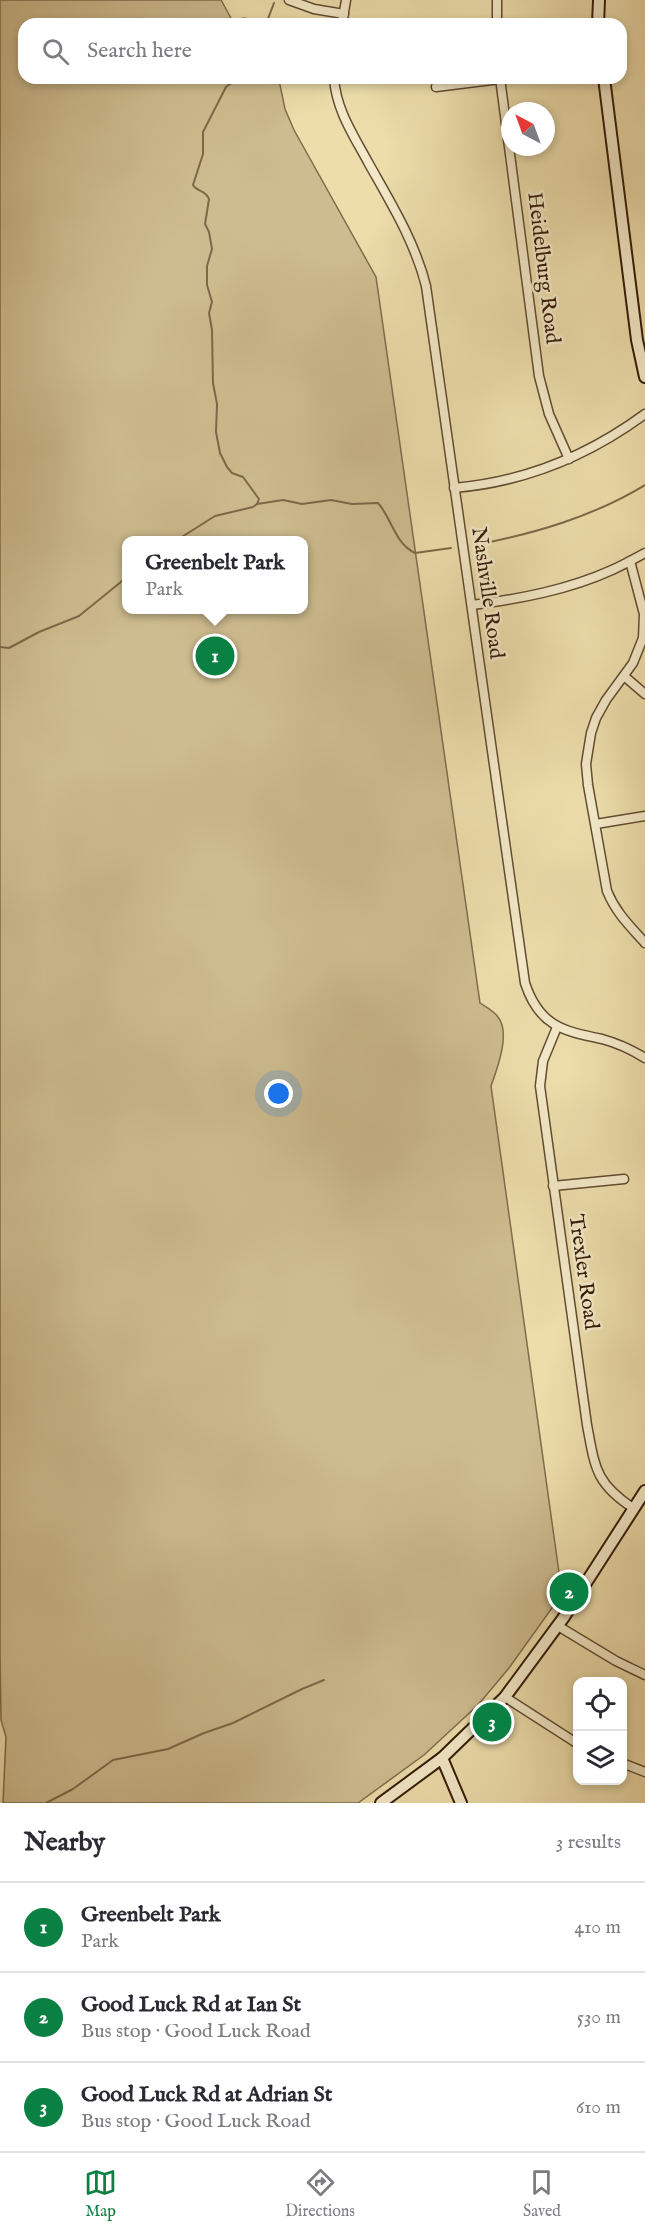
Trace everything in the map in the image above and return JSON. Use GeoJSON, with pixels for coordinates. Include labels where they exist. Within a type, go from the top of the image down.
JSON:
{"type":"FeatureCollection","features":[{"type":"Feature","properties":{"kind":"main road"},"geometry":{"type":"LineString","coordinates":[[598,18],[599,0]]}},
{"type":"Feature","properties":{"kind":"main road"},"geometry":{"type":"LineString","coordinates":[[605,84],[637,340],[645,377]]}},
{"type":"Feature","properties":{"kind":"main road"},"geometry":{"type":"LineString","coordinates":[[381,1803],[442,1758],[505,1697],[558,1626],[645,1491]]}},
{"type":"Feature","properties":{"kind":"main road"},"geometry":{"type":"LineString","coordinates":[[442,1758],[461,1803]]}},
{"type":"Feature","properties":{"kind":"street"},"geometry":{"type":"LineString","coordinates":[[289,0],[314,9],[344,14]]}},
{"type":"Feature","properties":{"kind":"street"},"geometry":{"type":"LineString","coordinates":[[343,18],[346,0]]}},
{"type":"Feature","properties":{"kind":"street"},"geometry":{"type":"LineString","coordinates":[[497,0],[497,18]]}},
{"type":"Feature","properties":{"kind":"street","name":"Nashville Road"},"geometry":{"type":"LineString","coordinates":[[335,84],[340,110],[403,225],[423,276],[472,605],[523,975],[529,994],[534,1003],[557,1027],[574,1034],[613,1042],[645,1058]]}},
{"type":"Feature","properties":{"kind":"street"},"geometry":{"type":"LineString","coordinates":[[436,87],[460,84]]}},
{"type":"Feature","properties":{"kind":"street","name":"Heidelburg Road"},"geometry":{"type":"LineString","coordinates":[[501,84],[539,376],[556,432],[569,459]]}},
{"type":"Feature","properties":{"kind":"street"},"geometry":{"type":"LineString","coordinates":[[454,488],[509,479],[569,459],[607,440],[645,414]]}},
{"type":"Feature","properties":{"kind":"street"},"geometry":{"type":"LineString","coordinates":[[472,605],[504,601],[558,589],[611,571],[645,553]]}},
{"type":"Feature","properties":{"kind":"street"},"geometry":{"type":"LineString","coordinates":[[630,561],[639,594],[644,626],[640,648],[633,663],[606,700],[591,733],[586,764],[607,891],[613,906],[621,917],[644,938]]}},
{"type":"Feature","properties":{"kind":"street"},"geometry":{"type":"LineString","coordinates":[[624,676],[645,694]]}},
{"type":"Feature","properties":{"kind":"street"},"geometry":{"type":"LineString","coordinates":[[596,824],[645,816]]}},
{"type":"Feature","properties":{"kind":"street","name":"Trexler Road"},"geometry":{"type":"LineString","coordinates":[[557,1027],[543,1061],[540,1086],[578,1368],[596,1468],[609,1490],[633,1508]]}},
{"type":"Feature","properties":{"kind":"street"},"geometry":{"type":"LineString","coordinates":[[553,1186],[624,1179]]}},
{"type":"Feature","properties":{"kind":"street"},"geometry":{"type":"LineString","coordinates":[[558,1626],[616,1661],[645,1675]]}},
{"type":"Feature","properties":{"kind":"street"},"geometry":{"type":"LineString","coordinates":[[505,1697],[573,1741]]}},
{"type":"Feature","properties":{"kind":"street"},"geometry":{"type":"LineString","coordinates":[[627,1765],[645,1772]]}},
{"type":"Feature","properties":{"kind":"shaded area"},"geometry":{"type":"Polygon","coordinates":[[[0,0],[221,0],[231,18],[18,18],[18,84],[279,84],[285,109],[294,130],[376,277],[480,1003],[490,1009],[502,1024],[502,1051],[491,1086],[562,1594],[509,1668],[478,1705],[424,1755],[358,1803],[3,1803],[6,1737],[1,1720],[0,0]]]}},
{"type":"Feature","properties":{"kind":"waterway"},"geometry":{"type":"LineString","coordinates":[[268,18],[274,3]]}},
{"type":"Feature","properties":{"kind":"waterway"},"geometry":{"type":"LineString","coordinates":[[183,536],[215,516],[253,507],[259,499],[243,477],[232,473],[220,453],[216,432],[217,404],[213,383],[212,330],[209,313],[212,302],[207,285],[207,266],[212,249],[205,224],[209,199],[193,185],[203,154],[203,132],[226,87],[230,84]]}},
{"type":"Feature","properties":{"kind":"waterway"},"geometry":{"type":"LineString","coordinates":[[476,545],[520,535],[584,515],[645,485]]}},
{"type":"Feature","properties":{"kind":"waterway"},"geometry":{"type":"LineString","coordinates":[[257,504],[283,500],[302,504],[331,500],[352,504],[378,503],[398,537],[408,549],[415,553],[451,548]]}},
{"type":"Feature","properties":{"kind":"waterway"},"geometry":{"type":"LineString","coordinates":[[0,647],[9,648],[39,632],[79,616],[122,581]]}},
{"type":"Feature","properties":{"kind":"waterway"},"geometry":{"type":"LineString","coordinates":[[46,1803],[73,1789],[113,1760],[168,1749],[233,1723],[324,1680]]}},
{"type":"Feature","properties":{"kind":"place","name":"Greenbelt Park"},"geometry":{"type":"Point","coordinates":[215,656]}},
{"type":"Feature","properties":{"kind":"place","name":"Good Luck Rd at Ian St"},"geometry":{"type":"Point","coordinates":[569,1592]}},
{"type":"Feature","properties":{"kind":"place","name":"Good Luck Rd at Adrian St"},"geometry":{"type":"Point","coordinates":[492,1722]}}]}
